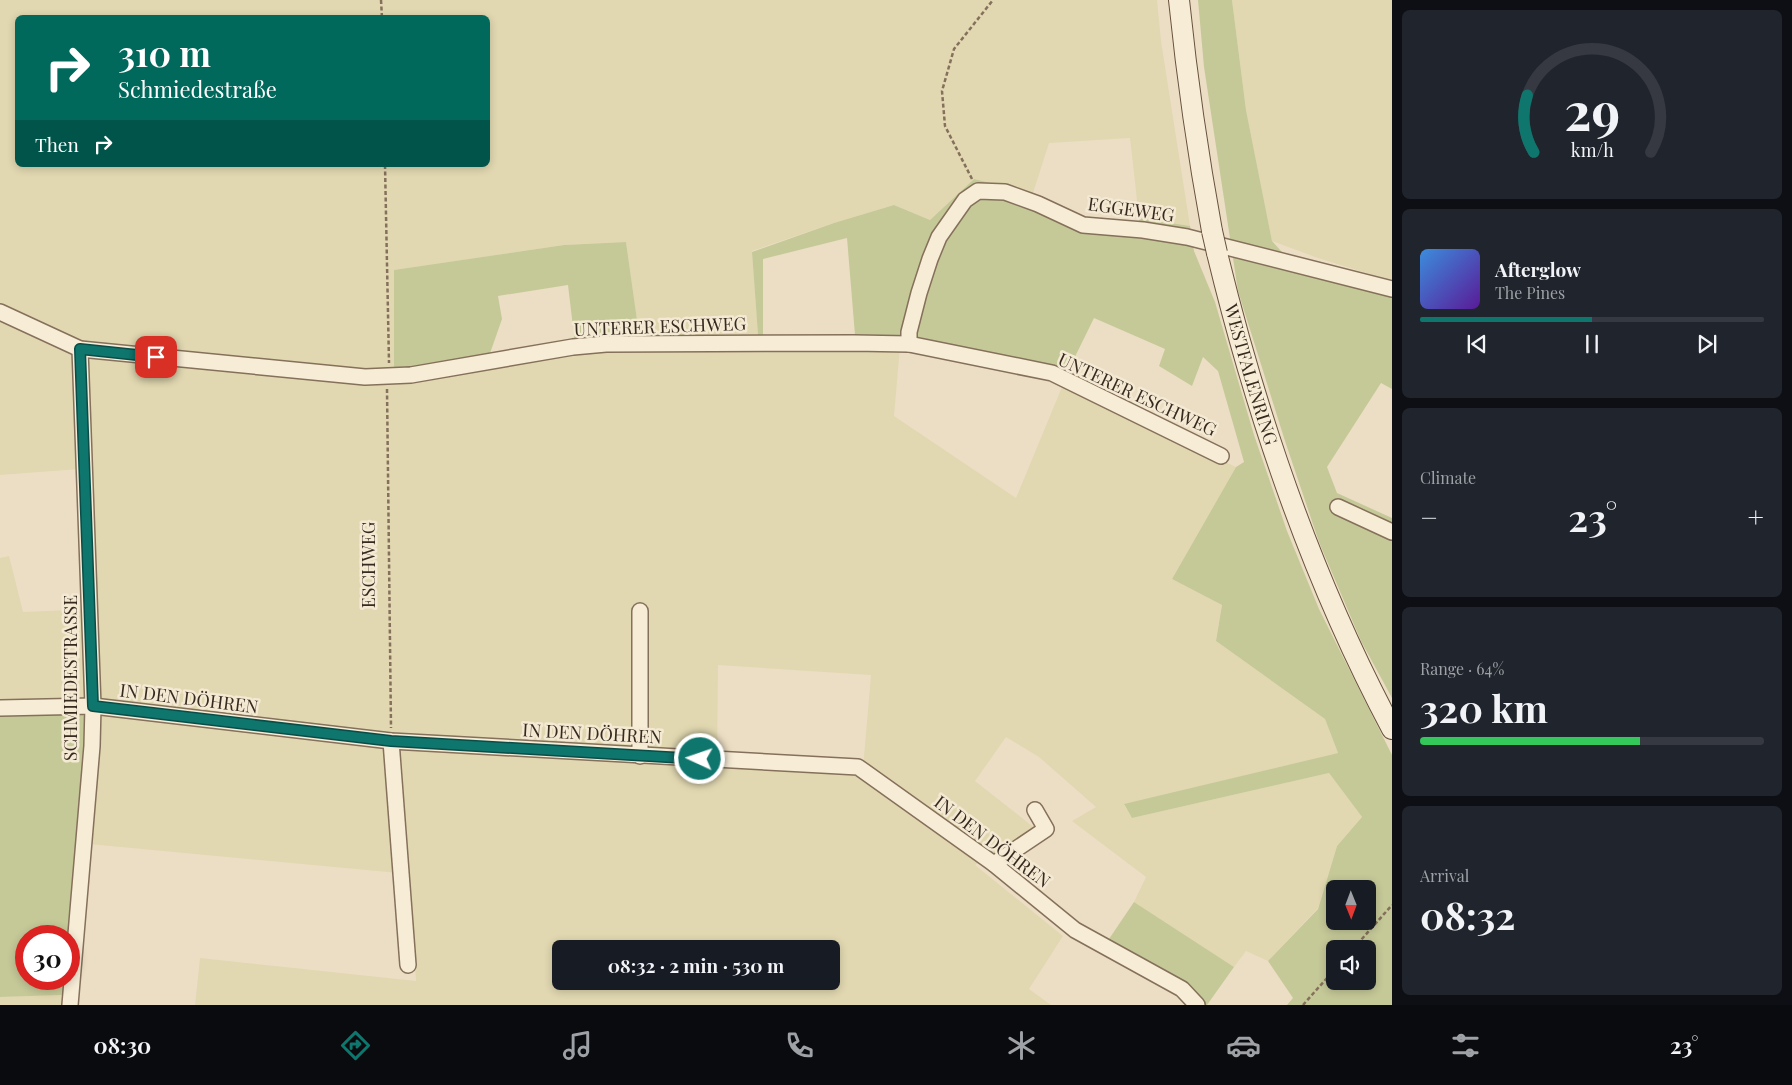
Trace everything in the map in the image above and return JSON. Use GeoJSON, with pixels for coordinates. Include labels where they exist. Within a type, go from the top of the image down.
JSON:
{"type":"FeatureCollection","features":[{"type":"Feature","properties":{"kind":"main road","name":"WESTFALENRING"},"geometry":{"type":"LineString","coordinates":[[1179,0],[1189,92],[1216,253],[1252,388],[1275,459],[1314,560],[1352,647],[1392,729]]}},
{"type":"Feature","properties":{"kind":"street","name":"EGGEWEG"},"geometry":{"type":"LineString","coordinates":[[978,191],[1005,192],[1038,204],[1083,225],[1143,230],[1187,237],[1392,289]]}},
{"type":"Feature","properties":{"kind":"street"},"geometry":{"type":"LineString","coordinates":[[909,344],[909,332],[919,293],[939,237],[965,200],[978,191]]}},
{"type":"Feature","properties":{"kind":"street","name":"UNTERER ESCHWEG"},"geometry":{"type":"LineString","coordinates":[[0,312],[80,349],[365,378],[411,375],[573,347],[606,344],[909,344],[1052,373],[1221,456]]}},
{"type":"Feature","properties":{"kind":"street","name":"SCHMIEDESTRASSE"},"geometry":{"type":"LineString","coordinates":[[70,1005],[92,746],[93,706],[80,349]]}},
{"type":"Feature","properties":{"kind":"street"},"geometry":{"type":"LineString","coordinates":[[1338,507],[1392,532]]}},
{"type":"Feature","properties":{"kind":"street"},"geometry":{"type":"LineString","coordinates":[[640,611],[640,756]]}},
{"type":"Feature","properties":{"kind":"street","name":"IN DEN DÖHREN"},"geometry":{"type":"LineString","coordinates":[[0,708],[93,706],[391,741],[858,767],[994,864],[1075,930],[1182,989],[1196,1005]]}},
{"type":"Feature","properties":{"kind":"street"},"geometry":{"type":"LineString","coordinates":[[391,741],[408,965]]}},
{"type":"Feature","properties":{"kind":"street"},"geometry":{"type":"LineString","coordinates":[[994,864],[1046,830],[1034,810]]}},
{"type":"Feature","properties":{"kind":"path"},"geometry":{"type":"LineString","coordinates":[[381,0],[382,15]]}},
{"type":"Feature","properties":{"kind":"path"},"geometry":{"type":"LineString","coordinates":[[978,191],[945,126],[942,90],[954,49],[993,0]]}},
{"type":"Feature","properties":{"kind":"path","name":"ESCHWEG"},"geometry":{"type":"LineString","coordinates":[[385,167],[390,359],[388,378],[389,686],[391,741]]}},
{"type":"Feature","properties":{"kind":"path"},"geometry":{"type":"LineString","coordinates":[[1361,940],[1392,905]]}},
{"type":"Feature","properties":{"kind":"path"},"geometry":{"type":"LineString","coordinates":[[1303,1005],[1326,979]]}},
{"type":"Feature","properties":{"kind":"shaded area"},"geometry":{"type":"Polygon","coordinates":[[[0,0],[1157,0],[1161,41],[1190,226],[1139,218],[1130,138],[1049,143],[1033,193],[974,179],[930,220],[894,205],[752,251],[758,335],[640,341],[626,242],[564,245],[395,270],[394,374],[80,343],[0,304],[0,0]]]}},
{"type":"Feature","properties":{"kind":"shaded area"},"geometry":{"type":"Polygon","coordinates":[[[1232,0],[1392,0],[1392,281],[1318,258],[1272,241],[1246,110],[1232,0]]]}},
{"type":"Feature","properties":{"kind":"shaded area"},"geometry":{"type":"Polygon","coordinates":[[[0,317],[70,352],[76,366],[80,469],[0,475],[0,317]]]}},
{"type":"Feature","properties":{"kind":"shaded area"},"geometry":{"type":"Polygon","coordinates":[[[900,347],[894,416],[1016,498],[1062,387],[1236,467],[1172,579],[1222,605],[1216,641],[1325,719],[1338,753],[1124,805],[1132,818],[1329,773],[1362,817],[1337,846],[1318,908],[1268,961],[1246,951],[1234,967],[1134,902],[1146,877],[1072,821],[1096,807],[1039,757],[1006,737],[975,781],[1036,829],[975,865],[1063,936],[1029,989],[1051,1005],[195,1005],[200,958],[416,981],[409,874],[89,844],[97,721],[83,702],[0,704],[0,558],[9,556],[23,612],[92,609],[87,366],[91,359],[107,358],[394,384],[450,371],[576,349],[900,347]],[[718,665],[717,763],[863,768],[871,675],[718,665]]]}},
{"type":"Feature","properties":{"kind":"shaded area"},"geometry":{"type":"Polygon","coordinates":[[[63,995],[63,1005],[0,1005],[0,997],[63,995]]]}},
{"type":"Feature","properties":{"kind":"green space"},"geometry":{"type":"Polygon","coordinates":[[[1198,0],[1232,0],[1246,110],[1272,241],[1301,273],[1392,296],[1392,389],[1381,383],[1327,467],[1337,493],[1392,518],[1392,698],[1361,641],[1319,542],[1238,291],[1204,67],[1198,0]]]}},
{"type":"Feature","properties":{"kind":"green space"},"geometry":{"type":"Polygon","coordinates":[[[974,179],[1033,193],[1031,207],[1138,235],[1139,218],[1190,226],[1194,251],[1215,302],[1254,435],[1287,531],[1319,609],[1392,755],[1392,1005],[1287,1005],[1293,998],[1268,961],[1318,909],[1326,882],[1326,930],[1376,930],[1376,880],[1327,880],[1337,846],[1362,817],[1329,773],[1132,818],[1124,804],[1338,753],[1325,719],[1216,641],[1222,605],[1172,579],[1236,467],[1244,462],[1218,371],[1203,357],[1192,386],[1159,366],[1165,349],[1094,318],[1067,373],[919,337],[855,335],[847,238],[763,259],[763,335],[758,335],[752,252],[834,223],[894,205],[930,220],[974,179]]]}},
{"type":"Feature","properties":{"kind":"green space"},"geometry":{"type":"Polygon","coordinates":[[[626,242],[640,341],[575,344],[568,285],[498,296],[502,319],[488,359],[394,374],[394,270],[564,245],[626,242]]]}},
{"type":"Feature","properties":{"kind":"green space"},"geometry":{"type":"Polygon","coordinates":[[[79,712],[87,718],[70,925],[15,925],[15,990],[64,990],[63,995],[0,997],[0,713],[79,712]]]}},
{"type":"Feature","properties":{"kind":"green space"},"geometry":{"type":"Polygon","coordinates":[[[1134,902],[1234,967],[1207,1005],[1109,939],[1134,902]]]}},
{"type":"Feature","properties":{"kind":"route"},"geometry":{"type":"LineString","coordinates":[[156,357],[80,349],[93,706],[391,741],[700,759]]}}]}
